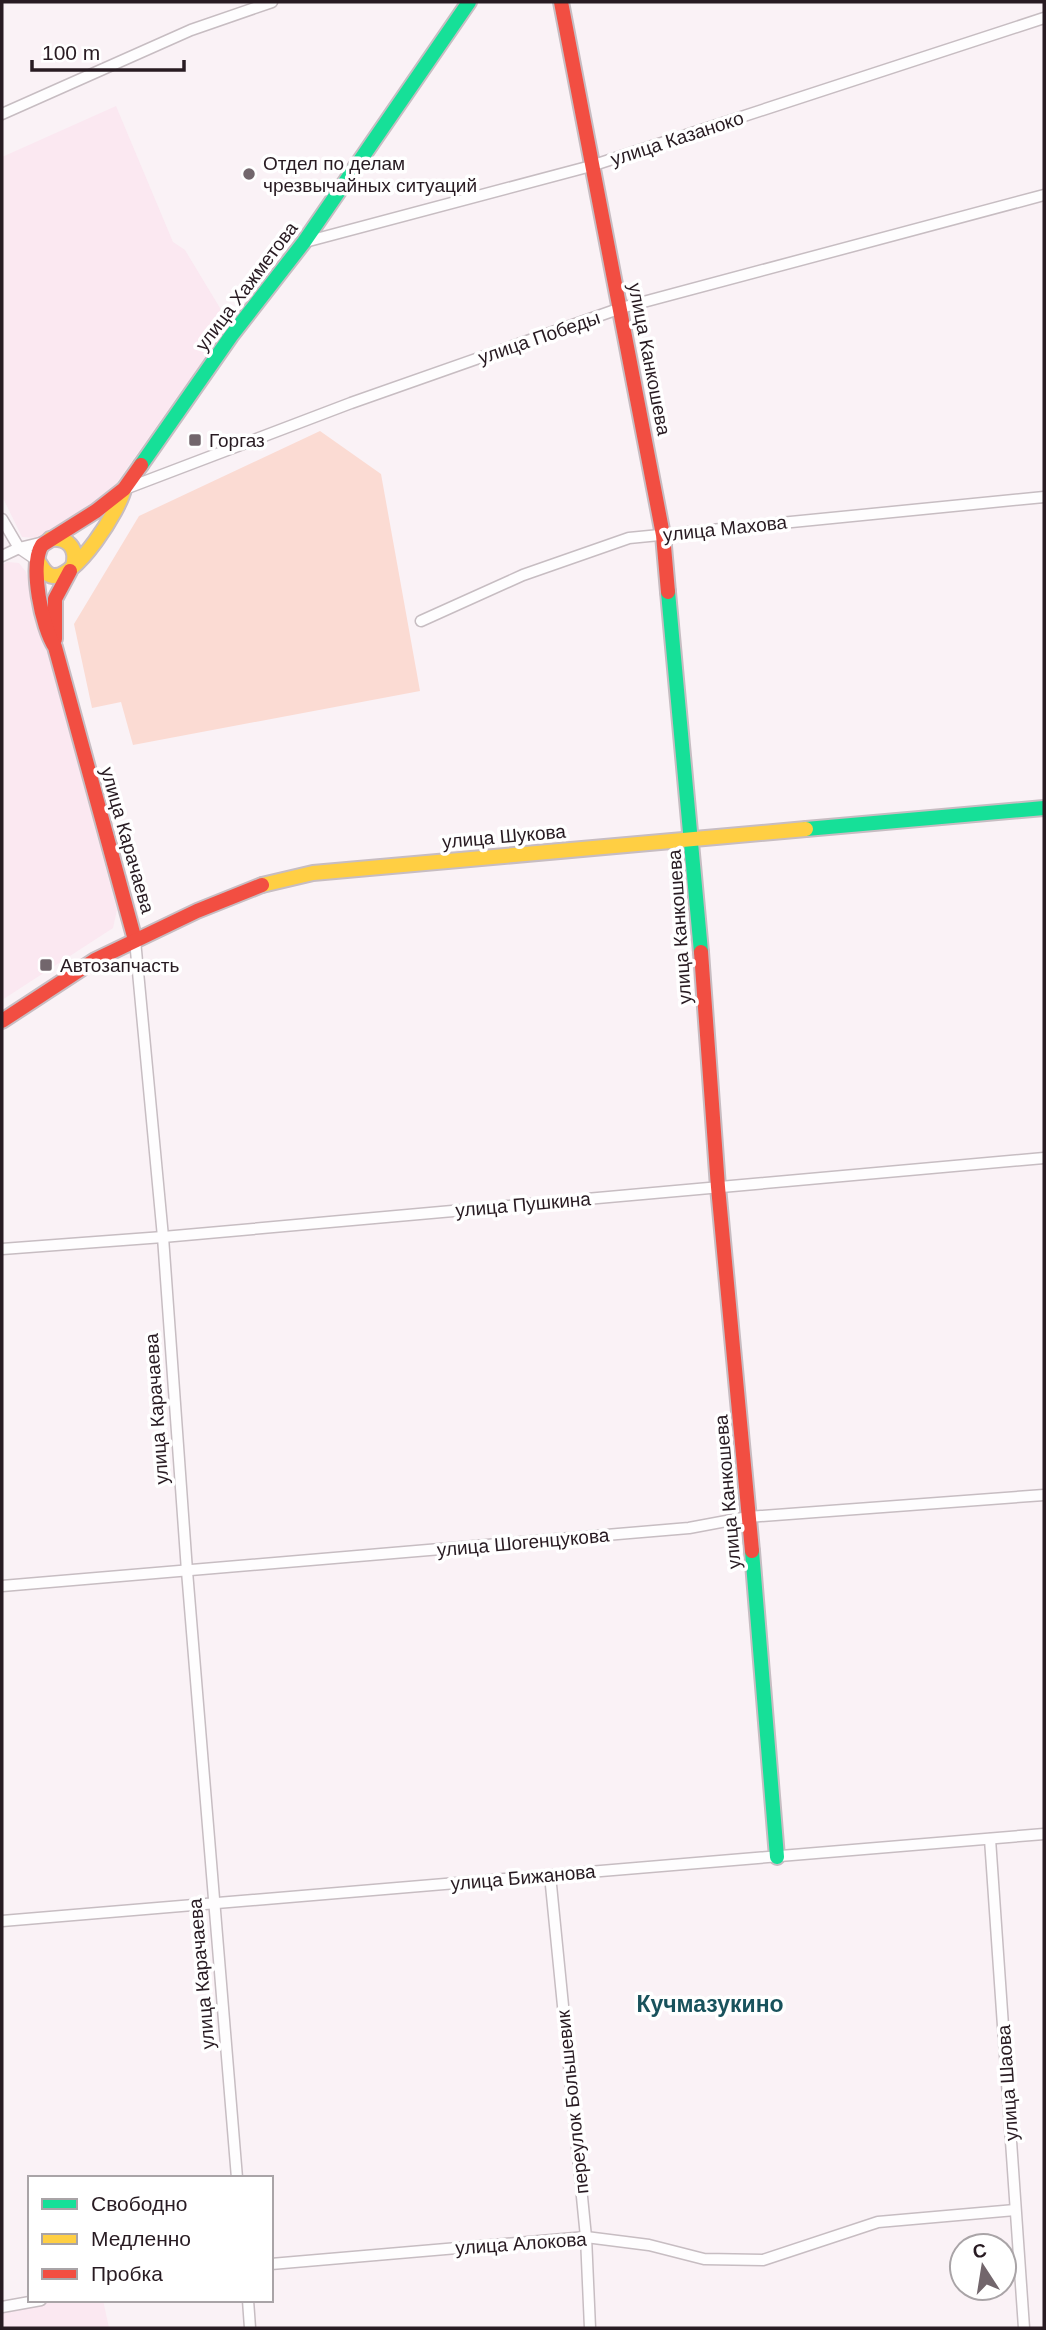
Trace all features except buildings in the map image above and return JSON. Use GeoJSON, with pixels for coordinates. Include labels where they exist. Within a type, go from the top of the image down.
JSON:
{"type":"FeatureCollection","features":[{"type":"Feature","properties":{"kind":"street"},"geometry":{"type":"LineString","coordinates":[[2,114],[191,30],[272,2]]}},
{"type":"Feature","properties":{"kind":"street","name":"улица Хажметова"},"geometry":{"type":"LineString","coordinates":[[124,489],[231,336],[304,242],[469,2]]}},
{"type":"Feature","properties":{"kind":"street","name":"улица Канкошева"},"geometry":{"type":"LineString","coordinates":[[561,2],[663,534],[692,838],[718,1187],[777,1857]]}},
{"type":"Feature","properties":{"kind":"street","name":"улица Казаноко"},"geometry":{"type":"LineString","coordinates":[[304,242],[591,166],[1044,18]]}},
{"type":"Feature","properties":{"kind":"street","name":"улица Победы"},"geometry":{"type":"LineString","coordinates":[[124,489],[351,403],[621,308],[1044,194]]}},
{"type":"Feature","properties":{"kind":"street"},"geometry":{"type":"LineString","coordinates":[[55,647],[49,638],[37,584],[38,551],[48,540],[96,511],[124,489]]}},
{"type":"Feature","properties":{"kind":"street"},"geometry":{"type":"LineString","coordinates":[[2,519],[19,548],[38,561],[45,572],[59,576],[83,557],[119,506],[124,489]]}},
{"type":"Feature","properties":{"kind":"street","name":"улица Махова"},"geometry":{"type":"LineString","coordinates":[[421,621],[523,575],[629,538],[1044,497]]}},
{"type":"Feature","properties":{"kind":"street"},"geometry":{"type":"LineString","coordinates":[[2,556],[48,540],[61,538],[71,544],[76,555],[55,599],[55,647]]}},
{"type":"Feature","properties":{"kind":"street","name":"улица Карачаева"},"geometry":{"type":"LineString","coordinates":[[55,647],[135,940],[163,1237],[187,1571],[237,2176]]}},
{"type":"Feature","properties":{"kind":"street","name":"улица Шукова"},"geometry":{"type":"LineString","coordinates":[[2,1021],[95,960],[135,940],[257,886],[313,873],[1044,808]]}},
{"type":"Feature","properties":{"kind":"street","name":"улица Пушкина"},"geometry":{"type":"LineString","coordinates":[[2,1250],[1044,1158]]}},
{"type":"Feature","properties":{"kind":"street","name":"улица Шогенцукова"},"geometry":{"type":"LineString","coordinates":[[2,1586],[689,1528],[748,1517],[1044,1495]]}},
{"type":"Feature","properties":{"kind":"street","name":"улица Бижанова"},"geometry":{"type":"LineString","coordinates":[[2,1921],[1044,1834]]}},
{"type":"Feature","properties":{"kind":"street","name":"улица Шаова"},"geometry":{"type":"LineString","coordinates":[[990,1839],[1024,2328]]}},
{"type":"Feature","properties":{"kind":"street","name":"переулок Большевик"},"geometry":{"type":"LineString","coordinates":[[550,1875],[586,2236],[590,2328]]}},
{"type":"Feature","properties":{"kind":"street","name":"улица Алокова"},"geometry":{"type":"LineString","coordinates":[[273,2264],[586,2236],[649,2245],[704,2259],[763,2260],[878,2222],[1015,2210]]}},
{"type":"Feature","properties":{"kind":"street"},"geometry":{"type":"LineString","coordinates":[[2,2307],[30,2302]]}},
{"type":"Feature","properties":{"kind":"street"},"geometry":{"type":"LineString","coordinates":[[248,2302],[250,2328]]}},
{"type":"Feature","properties":{"kind":"shaded area"},"geometry":{"type":"Polygon","coordinates":[[[116,106],[173,242],[185,250],[229,323],[108,495],[36,538],[22,537],[2,496],[2,157],[116,106]]]}},
{"type":"Feature","properties":{"kind":"shaded area"},"geometry":{"type":"Polygon","coordinates":[[[320,431],[381,474],[420,691],[133,745],[121,702],[92,708],[74,624],[139,516],[320,431]]]}},
{"type":"Feature","properties":{"kind":"shaded area","name":"Автозапчасть"},"geometry":{"type":"Polygon","coordinates":[[[7,562],[19,563],[26,572],[117,910],[113,928],[2,1000],[2,565],[7,562]]]}},
{"type":"Feature","properties":{"kind":"shaded area"},"geometry":{"type":"Polygon","coordinates":[[[52,2302],[103,2302],[109,2328],[2,2328],[2,2310],[52,2302]]]}},
{"type":"Feature","properties":{"kind":"traffic: fast"},"geometry":{"type":"LineString","coordinates":[[141,465],[231,336],[304,242],[469,2]]}},
{"type":"Feature","properties":{"kind":"traffic: fast"},"geometry":{"type":"LineString","coordinates":[[668,592],[701,952]]}},
{"type":"Feature","properties":{"kind":"traffic: fast"},"geometry":{"type":"LineString","coordinates":[[806,829],[1044,808]]}},
{"type":"Feature","properties":{"kind":"traffic: fast"},"geometry":{"type":"LineString","coordinates":[[752,1551],[777,1857]]}},
{"type":"Feature","properties":{"kind":"traffic: slow"},"geometry":{"type":"LineString","coordinates":[[38,561],[46,572],[53,576],[62,574],[73,566],[85,555],[106,526],[124,489]]}},
{"type":"Feature","properties":{"kind":"traffic: slow"},"geometry":{"type":"LineString","coordinates":[[50,539],[62,540],[70,545],[74,554],[73,566]]}},
{"type":"Feature","properties":{"kind":"traffic: slow"},"geometry":{"type":"LineString","coordinates":[[262,885],[313,873],[806,829]]}},
{"type":"Feature","properties":{"kind":"traffic: jam"},"geometry":{"type":"LineString","coordinates":[[561,2],[663,535],[668,592]]}},
{"type":"Feature","properties":{"kind":"traffic: jam"},"geometry":{"type":"LineString","coordinates":[[135,940],[55,647],[42,612],[37,567],[42,545],[96,511],[124,489],[141,465]]}},
{"type":"Feature","properties":{"kind":"traffic: jam"},"geometry":{"type":"LineString","coordinates":[[55,639],[55,599],[70,571]]}},
{"type":"Feature","properties":{"kind":"traffic: jam"},"geometry":{"type":"LineString","coordinates":[[2,1021],[95,960],[197,911],[262,885]]}},
{"type":"Feature","properties":{"kind":"traffic: jam"},"geometry":{"type":"LineString","coordinates":[[701,952],[718,1187],[752,1551]]}},
{"type":"Feature","properties":{"kind":"place","name":"Отдел по делам чрезвычайных ситуаций"},"geometry":{"type":"Point","coordinates":[249,174]}},
{"type":"Feature","properties":{"kind":"place","name":"Горгаз"},"geometry":{"type":"Point","coordinates":[195,440]}},
{"type":"Feature","properties":{"kind":"place","name":"Автозапчасть"},"geometry":{"type":"Point","coordinates":[46,965]}},
{"type":"Feature","properties":{"kind":"district","name":"Кучмазукино"},"geometry":{"type":"Point","coordinates":[710,2004]}}]}
